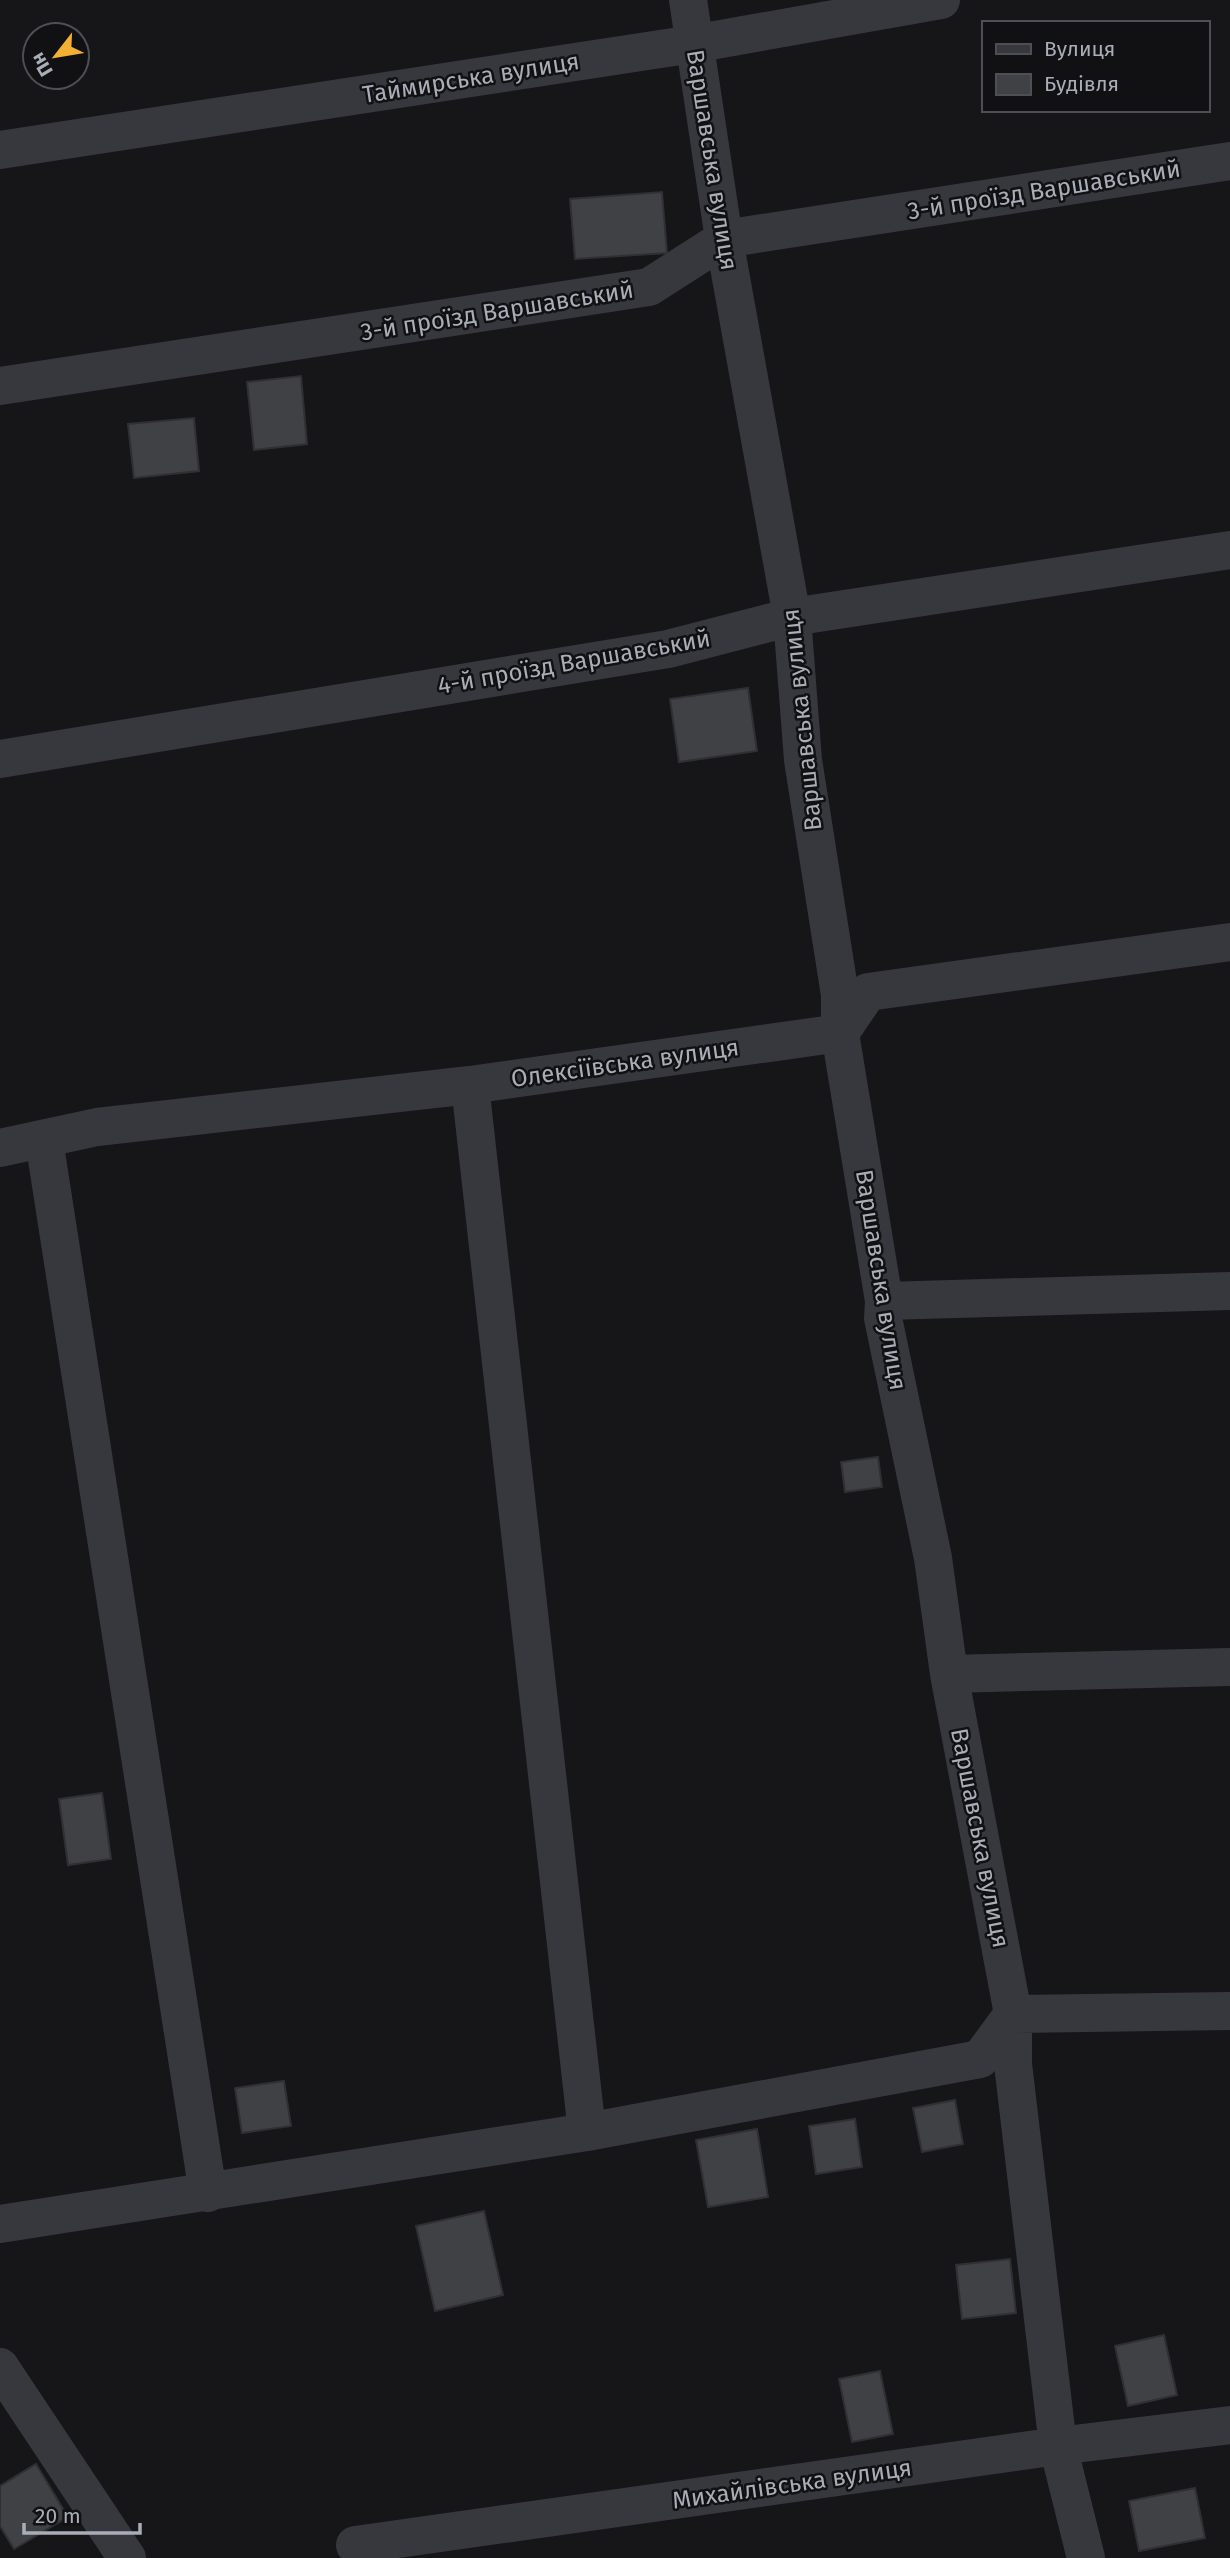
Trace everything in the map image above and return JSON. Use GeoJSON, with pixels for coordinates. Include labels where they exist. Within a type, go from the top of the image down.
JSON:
{"type":"FeatureCollection","features":[{"type":"Feature","properties":{"kind":"street","name":"Варшавська вулиця"},"geometry":{"type":"LineString","coordinates":[[688,0],[724,239],[792,617],[803,761],[840,995],[840,1033],[884,1301],[883,1318],[933,1558],[949,1674],[1013,2014],[1013,2064],[1058,2446],[1086,2558]]}},
{"type":"Feature","properties":{"kind":"street","name":"Таймирська вулиця"},"geometry":{"type":"LineString","coordinates":[[0,150],[693,44],[941,0]]}},
{"type":"Feature","properties":{"kind":"street","name":"3-й проїзд Варшавський"},"geometry":{"type":"LineString","coordinates":[[0,386],[649,288],[724,239],[1230,161]]}},
{"type":"Feature","properties":{"kind":"street","name":"4-й проїзд Варшавський"},"geometry":{"type":"LineString","coordinates":[[0,759],[668,649],[792,617],[1230,550]]}},
{"type":"Feature","properties":{"kind":"street"},"geometry":{"type":"LineString","coordinates":[[840,1033],[868,992],[1230,942]]}},
{"type":"Feature","properties":{"kind":"street","name":"Олексіївська вулиця"},"geometry":{"type":"LineString","coordinates":[[0,1148],[97,1127],[470,1085],[840,1033]]}},
{"type":"Feature","properties":{"kind":"street"},"geometry":{"type":"LineString","coordinates":[[470,1085],[587,2132]]}},
{"type":"Feature","properties":{"kind":"street"},"geometry":{"type":"LineString","coordinates":[[44,1140],[208,2193]]}},
{"type":"Feature","properties":{"kind":"street"},"geometry":{"type":"LineString","coordinates":[[884,1301],[1230,1291]]}},
{"type":"Feature","properties":{"kind":"street"},"geometry":{"type":"LineString","coordinates":[[949,1674],[1230,1667]]}},
{"type":"Feature","properties":{"kind":"street"},"geometry":{"type":"LineString","coordinates":[[0,2224],[587,2132],[980,2060],[1013,2014],[1230,2011]]}},
{"type":"Feature","properties":{"kind":"street"},"geometry":{"type":"LineString","coordinates":[[0,2367],[127,2558]]}},
{"type":"Feature","properties":{"kind":"street","name":"Михайлівська вулиця"},"geometry":{"type":"LineString","coordinates":[[355,2545],[1058,2446],[1230,2426]]}},
{"type":"Feature","properties":{"kind":"building"},"geometry":{"type":"Polygon","coordinates":[[[662,192],[667,253],[575,259],[570,199],[662,192]]]}},
{"type":"Feature","properties":{"kind":"building"},"geometry":{"type":"Polygon","coordinates":[[[301,376],[307,444],[254,450],[247,382],[301,376]]]}},
{"type":"Feature","properties":{"kind":"building"},"geometry":{"type":"Polygon","coordinates":[[[194,418],[199,471],[134,478],[128,424],[194,418]]]}},
{"type":"Feature","properties":{"kind":"building"},"geometry":{"type":"Polygon","coordinates":[[[748,688],[757,751],[679,762],[670,699],[748,688]]]}},
{"type":"Feature","properties":{"kind":"building"},"geometry":{"type":"Polygon","coordinates":[[[878,1457],[882,1487],[845,1492],[841,1462],[878,1457]]]}},
{"type":"Feature","properties":{"kind":"building"},"geometry":{"type":"Polygon","coordinates":[[[102,1793],[111,1859],[68,1865],[59,1799],[102,1793]]]}},
{"type":"Feature","properties":{"kind":"building"},"geometry":{"type":"Polygon","coordinates":[[[284,2081],[291,2126],[242,2133],[235,2088],[284,2081]]]}},
{"type":"Feature","properties":{"kind":"building"},"geometry":{"type":"Polygon","coordinates":[[[955,2100],[963,2144],[922,2152],[913,2108],[955,2100]]]}},
{"type":"Feature","properties":{"kind":"building"},"geometry":{"type":"Polygon","coordinates":[[[855,2119],[862,2167],[816,2174],[809,2126],[855,2119]]]}},
{"type":"Feature","properties":{"kind":"building"},"geometry":{"type":"Polygon","coordinates":[[[757,2129],[768,2197],[708,2207],[696,2140],[757,2129]]]}},
{"type":"Feature","properties":{"kind":"building"},"geometry":{"type":"Polygon","coordinates":[[[484,2211],[503,2295],[435,2311],[416,2226],[484,2211]]]}},
{"type":"Feature","properties":{"kind":"building"},"geometry":{"type":"Polygon","coordinates":[[[1010,2259],[1016,2313],[962,2319],[956,2265],[1010,2259]]]}},
{"type":"Feature","properties":{"kind":"building"},"geometry":{"type":"Polygon","coordinates":[[[1164,2335],[1177,2395],[1128,2406],[1115,2346],[1164,2335]]]}},
{"type":"Feature","properties":{"kind":"building"},"geometry":{"type":"Polygon","coordinates":[[[880,2371],[893,2434],[852,2442],[839,2379],[880,2371]]]}},
{"type":"Feature","properties":{"kind":"building"},"geometry":{"type":"Polygon","coordinates":[[[36,2464],[68,2517],[14,2549],[0,2526],[0,2486],[36,2464]]]}},
{"type":"Feature","properties":{"kind":"building"},"geometry":{"type":"Polygon","coordinates":[[[1195,2488],[1205,2538],[1139,2551],[1129,2501],[1195,2488]]]}}]}
